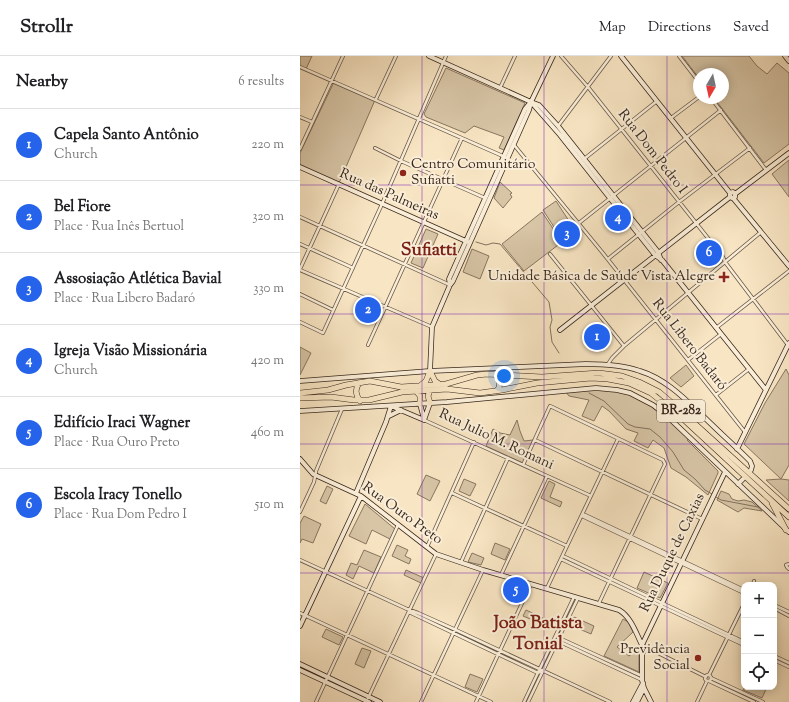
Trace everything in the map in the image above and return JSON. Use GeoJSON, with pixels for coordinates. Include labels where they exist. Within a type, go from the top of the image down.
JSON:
{"type":"FeatureCollection","features":[{"type":"Feature","properties":{"kind":"highway"},"geometry":{"type":"LineString","coordinates":[[430,371],[435,381],[439,384]]}},
{"type":"Feature","properties":{"kind":"highway"},"geometry":{"type":"LineString","coordinates":[[420,386],[426,381],[430,371]]}},
{"type":"Feature","properties":{"kind":"highway","name":"BR-282"},"geometry":{"type":"LineString","coordinates":[[300,393],[328,390],[359,383],[376,382],[400,387],[446,384],[477,375],[495,374],[521,377],[542,377],[599,373],[622,376],[639,382],[659,392],[789,509]]}},
{"type":"Feature","properties":{"kind":"highway"},"geometry":{"type":"LineString","coordinates":[[495,374],[500,380],[499,388],[496,392]]}},
{"type":"Feature","properties":{"kind":"highway","name":"BR-282"},"geometry":{"type":"LineString","coordinates":[[300,398],[331,397],[360,401],[416,390],[455,389],[480,393],[496,392],[538,382],[591,378],[612,379],[629,383],[651,393],[669,406],[789,517]]}},
{"type":"Feature","properties":{"kind":"highway"},"geometry":{"type":"LineString","coordinates":[[359,383],[355,392],[360,401]]}},
{"type":"Feature","properties":{"kind":"highway"},"geometry":{"type":"LineString","coordinates":[[416,390],[420,396],[420,404]]}},
{"type":"Feature","properties":{"kind":"highway"},"geometry":{"type":"LineString","coordinates":[[430,390],[428,396],[430,403]]}},
{"type":"Feature","properties":{"kind":"highway"},"geometry":{"type":"LineString","coordinates":[[769,499],[788,531]]}},
{"type":"Feature","properties":{"kind":"street"},"geometry":{"type":"LineString","coordinates":[[300,150],[343,56]]}},
{"type":"Feature","properties":{"kind":"street"},"geometry":{"type":"LineString","coordinates":[[376,99],[396,56]]}},
{"type":"Feature","properties":{"kind":"street"},"geometry":{"type":"LineString","coordinates":[[429,56],[539,105],[766,390]]}},
{"type":"Feature","properties":{"kind":"street"},"geometry":{"type":"LineString","coordinates":[[300,322],[323,332],[382,204],[446,56]]}},
{"type":"Feature","properties":{"kind":"street"},"geometry":{"type":"LineString","coordinates":[[500,88],[515,56]]}},
{"type":"Feature","properties":{"kind":"street"},"geometry":{"type":"LineString","coordinates":[[430,371],[432,327],[453,281],[478,219],[553,56]]}},
{"type":"Feature","properties":{"kind":"street","name":"Rua Dom Pedro I"},"geometry":{"type":"LineString","coordinates":[[561,56],[588,87],[723,257],[725,262],[789,344]]}},
{"type":"Feature","properties":{"kind":"street"},"geometry":{"type":"LineString","coordinates":[[556,128],[611,56]]}},
{"type":"Feature","properties":{"kind":"street"},"geometry":{"type":"LineString","coordinates":[[621,56],[789,266]]}},
{"type":"Feature","properties":{"kind":"street"},"geometry":{"type":"LineString","coordinates":[[679,56],[693,74]]}},
{"type":"Feature","properties":{"kind":"street"},"geometry":{"type":"LineString","coordinates":[[785,56],[789,61]]}},
{"type":"Feature","properties":{"kind":"street"},"geometry":{"type":"LineString","coordinates":[[300,67],[506,157]]}},
{"type":"Feature","properties":{"kind":"street"},"geometry":{"type":"LineString","coordinates":[[583,160],[657,101]]}},
{"type":"Feature","properties":{"kind":"street"},"geometry":{"type":"LineString","coordinates":[[671,118],[693,102]]}},
{"type":"Feature","properties":{"kind":"street"},"geometry":{"type":"LineString","coordinates":[[716,104],[766,170]]}},
{"type":"Feature","properties":{"kind":"street"},"geometry":{"type":"LineString","coordinates":[[579,223],[721,110]]}},
{"type":"Feature","properties":{"kind":"street"},"geometry":{"type":"LineString","coordinates":[[300,117],[312,122]]}},
{"type":"Feature","properties":{"kind":"street"},"geometry":{"type":"LineString","coordinates":[[368,344],[462,138]]}},
{"type":"Feature","properties":{"kind":"street","name":"Rua Libero Badaró"},"geometry":{"type":"LineString","coordinates":[[512,143],[579,223],[745,432]]}},
{"type":"Feature","properties":{"kind":"street"},"geometry":{"type":"LineString","coordinates":[[375,148],[488,199]]}},
{"type":"Feature","properties":{"kind":"street"},"geometry":{"type":"LineString","coordinates":[[608,259],[750,148]]}},
{"type":"Feature","properties":{"kind":"street"},"geometry":{"type":"LineString","coordinates":[[560,330],[732,195],[789,153]]}},
{"type":"Feature","properties":{"kind":"street","name":"Rua das Palmeiras"},"geometry":{"type":"LineString","coordinates":[[300,167],[468,242]]}},
{"type":"Feature","properties":{"kind":"street"},"geometry":{"type":"LineString","coordinates":[[339,184],[300,270],[432,327]]}},
{"type":"Feature","properties":{"kind":"street"},"geometry":{"type":"LineString","coordinates":[[300,218],[450,285]]}},
{"type":"Feature","properties":{"kind":"street"},"geometry":{"type":"LineString","coordinates":[[608,364],[624,346],[762,232]]}},
{"type":"Feature","properties":{"kind":"street"},"geometry":{"type":"LineString","coordinates":[[300,244],[353,268]]}},
{"type":"Feature","properties":{"kind":"street"},"geometry":{"type":"LineString","coordinates":[[550,254],[624,346]]}},
{"type":"Feature","properties":{"kind":"street"},"geometry":{"type":"LineString","coordinates":[[716,328],[789,271]]}},
{"type":"Feature","properties":{"kind":"street"},"geometry":{"type":"LineString","coordinates":[[300,294],[333,310]]}},
{"type":"Feature","properties":{"kind":"street"},"geometry":{"type":"LineString","coordinates":[[688,360],[721,334]]}},
{"type":"Feature","properties":{"kind":"street"},"geometry":{"type":"LineString","coordinates":[[737,449],[789,344]]}},
{"type":"Feature","properties":{"kind":"street"},"geometry":{"type":"LineString","coordinates":[[300,381],[430,371],[608,364],[640,371],[663,382],[680,395],[752,463],[752,470]]}},
{"type":"Feature","properties":{"kind":"street"},"geometry":{"type":"LineString","coordinates":[[716,395],[749,369]]}},
{"type":"Feature","properties":{"kind":"street"},"geometry":{"type":"LineString","coordinates":[[300,411],[320,408],[420,404],[596,388],[630,393],[653,405],[667,416],[788,531]]}},
{"type":"Feature","properties":{"kind":"street"},"geometry":{"type":"LineString","coordinates":[[424,420],[430,403]]}},
{"type":"Feature","properties":{"kind":"street"},"geometry":{"type":"LineString","coordinates":[[420,404],[424,420]]}},
{"type":"Feature","properties":{"kind":"street"},"geometry":{"type":"LineString","coordinates":[[356,493],[389,416],[391,406]]}},
{"type":"Feature","properties":{"kind":"street","name":"Rua Julio M. Romani"},"geometry":{"type":"LineString","coordinates":[[391,406],[474,442],[591,496]]}},
{"type":"Feature","properties":{"kind":"street"},"geometry":{"type":"LineString","coordinates":[[523,465],[550,406],[663,460],[665,464],[599,603]]}},
{"type":"Feature","properties":{"kind":"street"},"geometry":{"type":"LineString","coordinates":[[300,512],[316,476],[316,470],[342,408]]}},
{"type":"Feature","properties":{"kind":"street"},"geometry":{"type":"LineString","coordinates":[[389,416],[401,410]]}},
{"type":"Feature","properties":{"kind":"street"},"geometry":{"type":"LineString","coordinates":[[547,589],[618,439]]}},
{"type":"Feature","properties":{"kind":"street"},"geometry":{"type":"LineString","coordinates":[[535,440],[702,520]]}},
{"type":"Feature","properties":{"kind":"street"},"geometry":{"type":"LineString","coordinates":[[427,547],[474,442]]}},
{"type":"Feature","properties":{"kind":"street"},"geometry":{"type":"LineString","coordinates":[[461,562],[508,458]]}},
{"type":"Feature","properties":{"kind":"street","name":"Rua Ouro Preto"},"geometry":{"type":"LineString","coordinates":[[300,459],[311,474],[361,496],[436,554],[483,570],[599,603],[625,613],[642,645]]}},
{"type":"Feature","properties":{"kind":"street","name":"Rua Duque de Caxias"},"geometry":{"type":"LineString","coordinates":[[643,682],[641,654],[645,636],[725,472]]}},
{"type":"Feature","properties":{"kind":"street"},"geometry":{"type":"LineString","coordinates":[[502,575],[546,476]]}},
{"type":"Feature","properties":{"kind":"street"},"geometry":{"type":"LineString","coordinates":[[738,484],[743,479]]}},
{"type":"Feature","properties":{"kind":"street"},"geometry":{"type":"LineString","coordinates":[[452,493],[567,546]]}},
{"type":"Feature","properties":{"kind":"street"},"geometry":{"type":"LineString","coordinates":[[300,626],[361,496]]}},
{"type":"Feature","properties":{"kind":"street"},"geometry":{"type":"LineString","coordinates":[[582,515],[741,591]]}},
{"type":"Feature","properties":{"kind":"street"},"geometry":{"type":"LineString","coordinates":[[316,702],[398,525]]}},
{"type":"Feature","properties":{"kind":"street"},"geometry":{"type":"LineString","coordinates":[[368,700],[436,554]]}},
{"type":"Feature","properties":{"kind":"street"},"geometry":{"type":"LineString","coordinates":[[563,556],[612,578],[642,595],[685,616],[741,641]]}},
{"type":"Feature","properties":{"kind":"street"},"geometry":{"type":"LineString","coordinates":[[561,559],[628,591],[642,595]]}},
{"type":"Feature","properties":{"kind":"street"},"geometry":{"type":"LineString","coordinates":[[300,560],[515,660],[610,702]]}},
{"type":"Feature","properties":{"kind":"street"},"geometry":{"type":"LineString","coordinates":[[577,567],[579,563]]}},
{"type":"Feature","properties":{"kind":"street"},"geometry":{"type":"LineString","coordinates":[[789,564],[786,565],[789,569]]}},
{"type":"Feature","properties":{"kind":"street"},"geometry":{"type":"LineString","coordinates":[[421,702],[483,570]]}},
{"type":"Feature","properties":{"kind":"street"},"geometry":{"type":"LineString","coordinates":[[476,702],[531,584]]}},
{"type":"Feature","properties":{"kind":"street"},"geometry":{"type":"LineString","coordinates":[[728,584],[741,589]]}},
{"type":"Feature","properties":{"kind":"street"},"geometry":{"type":"LineString","coordinates":[[628,591],[630,587]]}},
{"type":"Feature","properties":{"kind":"street"},"geometry":{"type":"LineString","coordinates":[[525,701],[529,701],[540,671],[576,597]]}},
{"type":"Feature","properties":{"kind":"street"},"geometry":{"type":"LineString","coordinates":[[777,608],[788,613]]}},
{"type":"Feature","properties":{"kind":"street"},"geometry":{"type":"LineString","coordinates":[[697,702],[741,610]]}},
{"type":"Feature","properties":{"kind":"street"},"geometry":{"type":"LineString","coordinates":[[300,613],[492,702]]}},
{"type":"Feature","properties":{"kind":"street"},"geometry":{"type":"LineString","coordinates":[[637,636],[645,636]]}},
{"type":"Feature","properties":{"kind":"street"},"geometry":{"type":"LineString","coordinates":[[729,636],[741,644]]}},
{"type":"Feature","properties":{"kind":"street"},"geometry":{"type":"LineString","coordinates":[[556,638],[620,668],[643,682],[652,702]]}},
{"type":"Feature","properties":{"kind":"street"},"geometry":{"type":"LineString","coordinates":[[642,645],[724,686],[763,702]]}},
{"type":"Feature","properties":{"kind":"street"},"geometry":{"type":"LineString","coordinates":[[641,654],[646,649],[650,649]]}},
{"type":"Feature","properties":{"kind":"street"},"geometry":{"type":"LineString","coordinates":[[777,658],[788,664]]}},
{"type":"Feature","properties":{"kind":"street"},"geometry":{"type":"LineString","coordinates":[[300,664],[326,680]]}},
{"type":"Feature","properties":{"kind":"street"},"geometry":{"type":"LineString","coordinates":[[300,670],[326,680],[368,700],[380,702]]}},
{"type":"Feature","properties":{"kind":"street"},"geometry":{"type":"LineString","coordinates":[[525,701],[532,690],[540,671]]}},
{"type":"Feature","properties":{"kind":"street"},"geometry":{"type":"LineString","coordinates":[[633,702],[643,682]]}},
{"type":"Feature","properties":{"kind":"street"},"geometry":{"type":"LineString","coordinates":[[637,702],[643,682]]}},
{"type":"Feature","properties":{"kind":"street"},"geometry":{"type":"LineString","coordinates":[[746,696],[754,702]]}},
{"type":"Feature","properties":{"kind":"shaded area"},"geometry":{"type":"Polygon","coordinates":[[[300,56],[312,56],[306,69],[300,66],[300,56]]]}},
{"type":"Feature","properties":{"kind":"shaded area"},"geometry":{"type":"Polygon","coordinates":[[[682,56],[749,56],[757,66],[767,74],[777,63],[789,73],[789,144],[764,163],[719,104],[729,104],[729,68],[693,68],[693,70],[682,56]]]}},
{"type":"Feature","properties":{"kind":"shaded area"},"geometry":{"type":"Polygon","coordinates":[[[446,68],[525,103],[504,150],[499,148],[504,137],[474,126],[465,133],[426,117],[424,114],[446,68]]]}},
{"type":"Feature","properties":{"kind":"shaded area"},"geometry":{"type":"Polygon","coordinates":[[[334,82],[375,100],[339,183],[300,166],[300,153],[334,82]]]}},
{"type":"Feature","properties":{"kind":"shaded area"},"geometry":{"type":"Polygon","coordinates":[[[789,160],[789,197],[772,174],[789,160]]]}},
{"type":"Feature","properties":{"kind":"shaded area"},"geometry":{"type":"Polygon","coordinates":[[[500,182],[512,193],[510,194],[512,197],[503,208],[494,198],[500,182]]]}},
{"type":"Feature","properties":{"kind":"shaded area"},"geometry":{"type":"Polygon","coordinates":[[[556,201],[569,221],[556,230],[543,210],[556,201]]]}},
{"type":"Feature","properties":{"kind":"shaded area"},"geometry":{"type":"Polygon","coordinates":[[[542,212],[562,242],[524,271],[502,244],[542,212]]]}},
{"type":"Feature","properties":{"kind":"shaded area"},"geometry":{"type":"Polygon","coordinates":[[[426,229],[438,234],[423,268],[411,263],[426,229]]]}},
{"type":"Feature","properties":{"kind":"shaded area"},"geometry":{"type":"Polygon","coordinates":[[[472,249],[489,256],[480,279],[463,272],[472,249]]]}},
{"type":"Feature","properties":{"kind":"shaded area"},"geometry":{"type":"Polygon","coordinates":[[[300,347],[311,353],[300,375],[300,347]]]}},
{"type":"Feature","properties":{"kind":"shaded area"},"geometry":{"type":"Polygon","coordinates":[[[686,365],[694,376],[681,387],[670,378],[686,365]]]}},
{"type":"Feature","properties":{"kind":"shaded area"},"geometry":{"type":"Polygon","coordinates":[[[786,369],[789,375],[789,465],[781,479],[744,444],[765,403],[786,369]]]}},
{"type":"Feature","properties":{"kind":"shaded area"},"geometry":{"type":"Polygon","coordinates":[[[610,390],[629,394],[653,406],[690,439],[687,440],[718,471],[708,495],[686,477],[671,468],[664,448],[653,440],[648,448],[634,441],[638,433],[626,429],[609,411],[602,406],[594,421],[582,416],[589,400],[569,396],[565,391],[610,390]]]}},
{"type":"Feature","properties":{"kind":"shaded area"},"geometry":{"type":"Polygon","coordinates":[[[517,420],[524,441],[533,440],[523,463],[486,446],[493,429],[500,433],[510,435],[517,420]]]}},
{"type":"Feature","properties":{"kind":"shaded area"},"geometry":{"type":"Polygon","coordinates":[[[426,475],[440,481],[430,501],[417,494],[426,475]]]}},
{"type":"Feature","properties":{"kind":"shaded area"},"geometry":{"type":"Polygon","coordinates":[[[464,479],[476,484],[470,496],[459,491],[464,479]]]}},
{"type":"Feature","properties":{"kind":"shaded area"},"geometry":{"type":"Polygon","coordinates":[[[766,480],[789,480],[789,501],[766,480]]]}},
{"type":"Feature","properties":{"kind":"shaded area"},"geometry":{"type":"Polygon","coordinates":[[[549,481],[555,484],[550,497],[562,502],[560,507],[541,498],[549,481]]]}},
{"type":"Feature","properties":{"kind":"shaded area"},"geometry":{"type":"Polygon","coordinates":[[[327,486],[333,489],[326,504],[320,501],[327,486]]]}},
{"type":"Feature","properties":{"kind":"shaded area"},"geometry":{"type":"Polygon","coordinates":[[[721,491],[729,494],[732,499],[752,502],[762,511],[744,508],[738,512],[717,500],[721,491]]]}},
{"type":"Feature","properties":{"kind":"shaded area"},"geometry":{"type":"Polygon","coordinates":[[[365,504],[395,529],[390,539],[372,530],[366,544],[349,536],[365,504]]]}},
{"type":"Feature","properties":{"kind":"shaded area"},"geometry":{"type":"Polygon","coordinates":[[[304,516],[321,524],[313,543],[302,539],[300,543],[300,523],[304,516]]]}},
{"type":"Feature","properties":{"kind":"shaded area"},"geometry":{"type":"Polygon","coordinates":[[[495,543],[510,549],[505,560],[491,554],[495,543]]]}},
{"type":"Feature","properties":{"kind":"shaded area"},"geometry":{"type":"Polygon","coordinates":[[[397,545],[408,550],[405,556],[411,559],[409,564],[392,556],[397,545]]]}},
{"type":"Feature","properties":{"kind":"shaded area"},"geometry":{"type":"Polygon","coordinates":[[[364,550],[381,557],[374,573],[359,566],[353,579],[346,575],[351,563],[357,565],[364,550]]]}},
{"type":"Feature","properties":{"kind":"shaded area"},"geometry":{"type":"Polygon","coordinates":[[[472,553],[484,558],[481,565],[468,562],[472,553]]]}},
{"type":"Feature","properties":{"kind":"shaded area"},"geometry":{"type":"Polygon","coordinates":[[[406,570],[424,578],[421,583],[404,575],[406,570]]]}},
{"type":"Feature","properties":{"kind":"shaded area"},"geometry":{"type":"Polygon","coordinates":[[[644,572],[668,583],[660,598],[637,588],[644,572]]]}},
{"type":"Feature","properties":{"kind":"shaded area"},"geometry":{"type":"Polygon","coordinates":[[[526,610],[543,618],[540,623],[523,616],[526,610]]]}},
{"type":"Feature","properties":{"kind":"shaded area"},"geometry":{"type":"Polygon","coordinates":[[[574,617],[594,626],[591,634],[570,625],[574,617]]]}},
{"type":"Feature","properties":{"kind":"shaded area"},"geometry":{"type":"Polygon","coordinates":[[[623,619],[628,622],[633,632],[617,647],[629,656],[639,649],[639,672],[604,656],[623,619]]]}},
{"type":"Feature","properties":{"kind":"shaded area"},"geometry":{"type":"Polygon","coordinates":[[[326,629],[343,637],[339,645],[322,637],[326,629]]]}},
{"type":"Feature","properties":{"kind":"shaded area"},"geometry":{"type":"Polygon","coordinates":[[[362,648],[371,651],[364,668],[355,664],[362,648]]]}},
{"type":"Feature","properties":{"kind":"shaded area"},"geometry":{"type":"Polygon","coordinates":[[[470,674],[483,679],[477,692],[465,687],[470,674]]]}},
{"type":"Feature","properties":{"kind":"shaded area"},"geometry":{"type":"Polygon","coordinates":[[[743,690],[766,690],[762,698],[743,690]]]}},
{"type":"Feature","properties":{"kind":"waterway"},"geometry":{"type":"LineString","coordinates":[[476,242],[486,245],[493,243],[500,244],[549,302],[552,320],[550,327],[552,342],[559,353]]}},
{"type":"Feature","properties":{"kind":"waterway"},"geometry":{"type":"LineString","coordinates":[[589,393],[604,401],[628,424],[635,427],[650,429],[660,437],[673,452],[684,470],[705,490],[712,494]]}},
{"type":"Feature","properties":{"kind":"waterway"},"geometry":{"type":"LineString","coordinates":[[716,497],[721,500],[758,507]]}},
{"type":"Feature","properties":{"kind":"place","name":"Centro Comunitário Sufiatti"},"geometry":{"type":"Point","coordinates":[403,173]}},
{"type":"Feature","properties":{"kind":"place","name":"Igreja Visão Missionária"},"geometry":{"type":"Point","coordinates":[618,218]}},
{"type":"Feature","properties":{"kind":"place","name":"Assosiação Atlética Bavial"},"geometry":{"type":"Point","coordinates":[567,234]}},
{"type":"Feature","properties":{"kind":"place","name":"Escola Iracy Tonello"},"geometry":{"type":"Point","coordinates":[709,253]}},
{"type":"Feature","properties":{"kind":"place","name":"Unidade Básica de Saúde Vista Alegre"},"geometry":{"type":"Point","coordinates":[724,277]}},
{"type":"Feature","properties":{"kind":"place","name":"Bel Fiore"},"geometry":{"type":"Point","coordinates":[368,310]}},
{"type":"Feature","properties":{"kind":"place","name":"Capela Santo Antônio"},"geometry":{"type":"Point","coordinates":[597,337]}},
{"type":"Feature","properties":{"kind":"place","name":"Edifício Iraci Wagner"},"geometry":{"type":"Point","coordinates":[516,590]}},
{"type":"Feature","properties":{"kind":"place","name":"Previdência Social"},"geometry":{"type":"Point","coordinates":[698,658]}},
{"type":"Feature","properties":{"kind":"district","name":"Sufiatti"},"geometry":{"type":"Point","coordinates":[429,251]}},
{"type":"Feature","properties":{"kind":"district","name":"João Batista Tonial"},"geometry":{"type":"Point","coordinates":[538,634]}}]}
